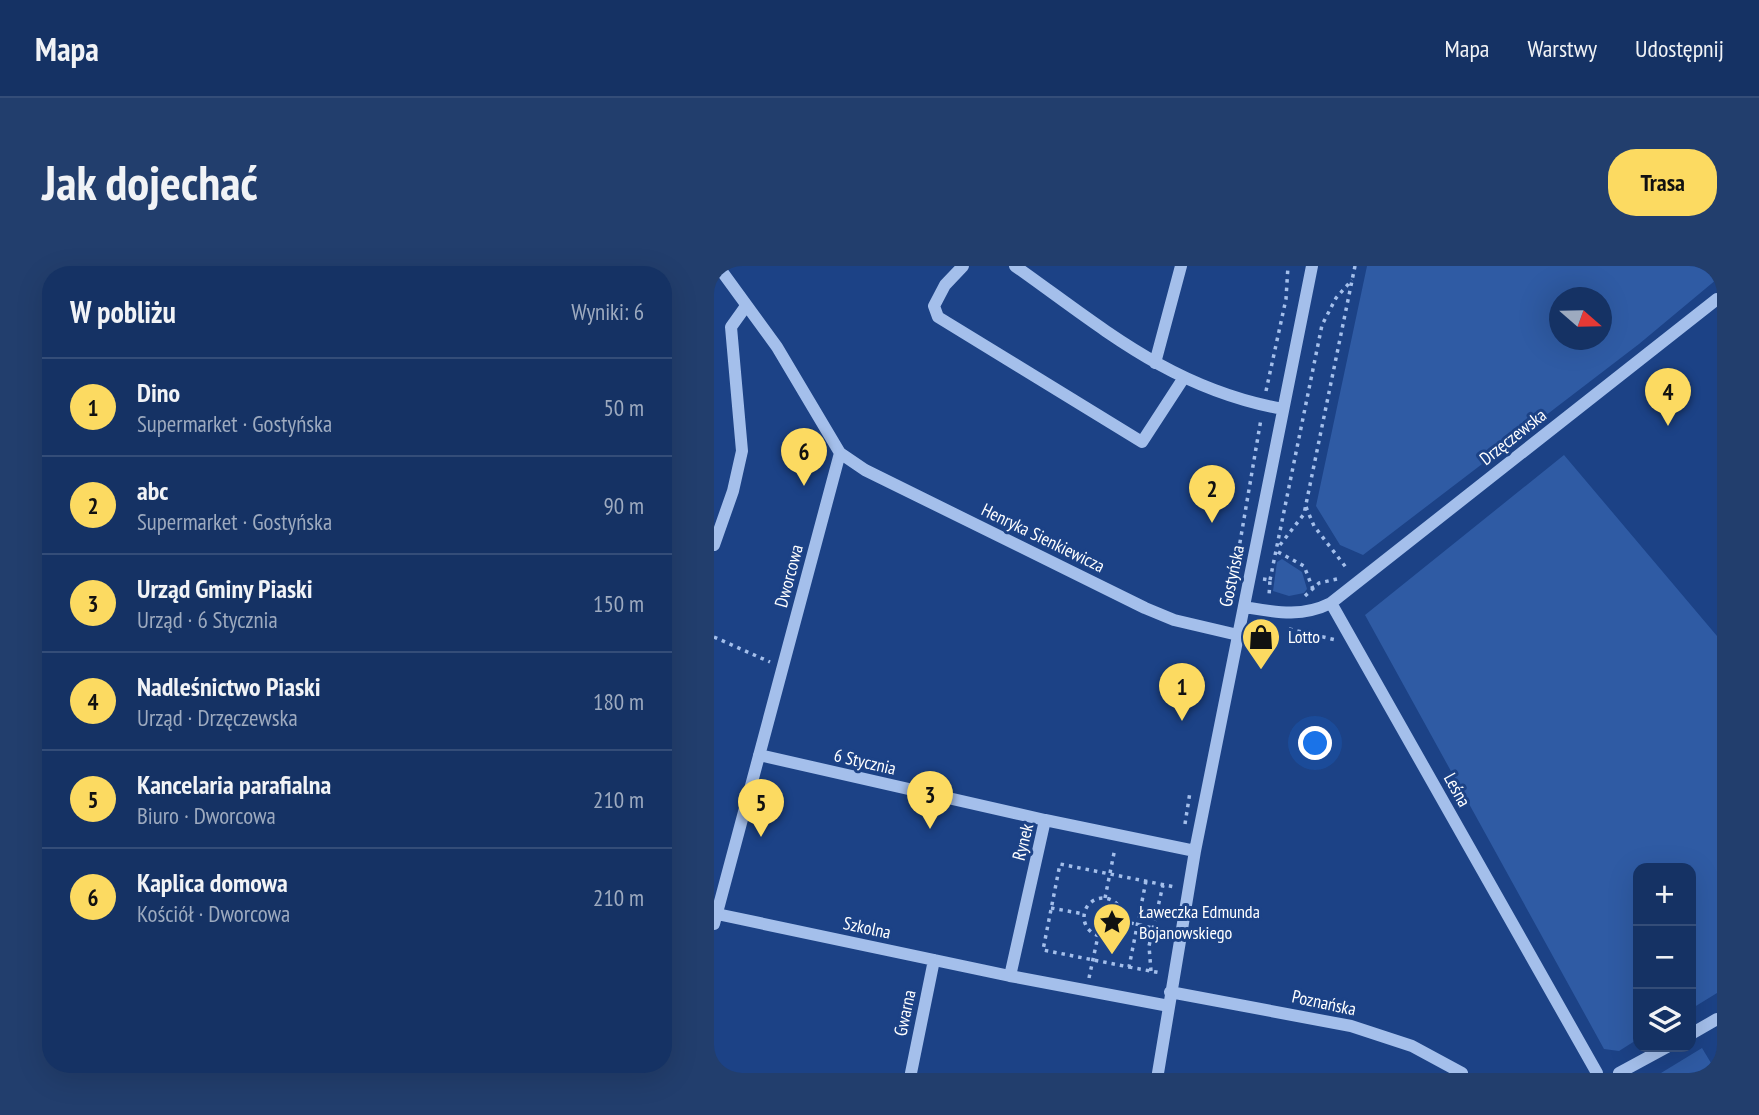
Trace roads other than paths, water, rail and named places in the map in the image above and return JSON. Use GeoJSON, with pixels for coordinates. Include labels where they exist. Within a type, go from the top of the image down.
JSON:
{"type":"FeatureCollection","features":[{"type":"Feature","properties":{"kind":"street"},"geometry":{"type":"LineString","coordinates":[[719,266],[777,347],[840,453]]}},
{"type":"Feature","properties":{"kind":"street"},"geometry":{"type":"LineString","coordinates":[[963,266],[945,285],[934,306],[938,317],[1142,442],[1183,379]]}},
{"type":"Feature","properties":{"kind":"street"},"geometry":{"type":"LineString","coordinates":[[1015,266],[1154,363],[1183,379],[1283,409]]}},
{"type":"Feature","properties":{"kind":"street"},"geometry":{"type":"LineString","coordinates":[[1154,363],[1181,266]]}},
{"type":"Feature","properties":{"kind":"street","name":"Gostyńska"},"geometry":{"type":"LineString","coordinates":[[1195,851],[1311,266]]}},
{"type":"Feature","properties":{"kind":"street","name":"Drzęczewska"},"geometry":{"type":"LineString","coordinates":[[1331,603],[1717,299]]}},
{"type":"Feature","properties":{"kind":"street"},"geometry":{"type":"LineString","coordinates":[[714,545],[733,491],[742,451],[731,327],[746,306]]}},
{"type":"Feature","properties":{"kind":"street","name":"Henryka Sienkiewicza"},"geometry":{"type":"LineString","coordinates":[[840,453],[865,470],[1144,608],[1174,620],[1238,635]]}},
{"type":"Feature","properties":{"kind":"street","name":"Dworcowa"},"geometry":{"type":"LineString","coordinates":[[715,919],[840,453]]}},
{"type":"Feature","properties":{"kind":"street"},"geometry":{"type":"LineString","coordinates":[[1244,607],[1290,614],[1331,603]]}},
{"type":"Feature","properties":{"kind":"street","name":"Leśna"},"geometry":{"type":"LineString","coordinates":[[1331,603],[1597,1073]]}},
{"type":"Feature","properties":{"kind":"street","name":"6 Stycznia"},"geometry":{"type":"LineString","coordinates":[[759,755],[1045,820]]}},
{"type":"Feature","properties":{"kind":"street","name":"Rynek"},"geometry":{"type":"LineString","coordinates":[[1010,976],[1045,820],[1195,851]]}},
{"type":"Feature","properties":{"kind":"street"},"geometry":{"type":"LineString","coordinates":[[1157,1073],[1195,851]]}},
{"type":"Feature","properties":{"kind":"street","name":"Szkolna"},"geometry":{"type":"LineString","coordinates":[[715,919],[1010,976]]}},
{"type":"Feature","properties":{"kind":"street","name":"Gwarna"},"geometry":{"type":"LineString","coordinates":[[911,1073],[934,960]]}},
{"type":"Feature","properties":{"kind":"street"},"geometry":{"type":"LineString","coordinates":[[1010,976],[1168,1006]]}},
{"type":"Feature","properties":{"kind":"street","name":"Poznańska"},"geometry":{"type":"LineString","coordinates":[[1170,992],[1351,1026],[1412,1046],[1462,1073]]}},
{"type":"Feature","properties":{"kind":"street"},"geometry":{"type":"LineString","coordinates":[[1696,1031],[1717,1019]]}},
{"type":"Feature","properties":{"kind":"street"},"geometry":{"type":"LineString","coordinates":[[1619,1073],[1658,1052]]}},
{"type":"Feature","properties":{"kind":"place","name":"Nadleśnictwo Piaski"},"geometry":{"type":"Point","coordinates":[1668,426]}},
{"type":"Feature","properties":{"kind":"place","name":"Kaplica domowa"},"geometry":{"type":"Point","coordinates":[804,486]}},
{"type":"Feature","properties":{"kind":"place","name":"abc"},"geometry":{"type":"Point","coordinates":[1212,523]}},
{"type":"Feature","properties":{"kind":"place","name":"Lotto"},"geometry":{"type":"Point","coordinates":[1261,671]}},
{"type":"Feature","properties":{"kind":"place","name":"Dino"},"geometry":{"type":"Point","coordinates":[1182,721]}},
{"type":"Feature","properties":{"kind":"place","name":"Urząd Gminy Piaski"},"geometry":{"type":"Point","coordinates":[930,829]}},
{"type":"Feature","properties":{"kind":"place","name":"Kancelaria parafialna"},"geometry":{"type":"Point","coordinates":[761,837]}},
{"type":"Feature","properties":{"kind":"place","name":"Ławeczka Edmunda Bojanowskiego"},"geometry":{"type":"Point","coordinates":[1112,956]}}]}
